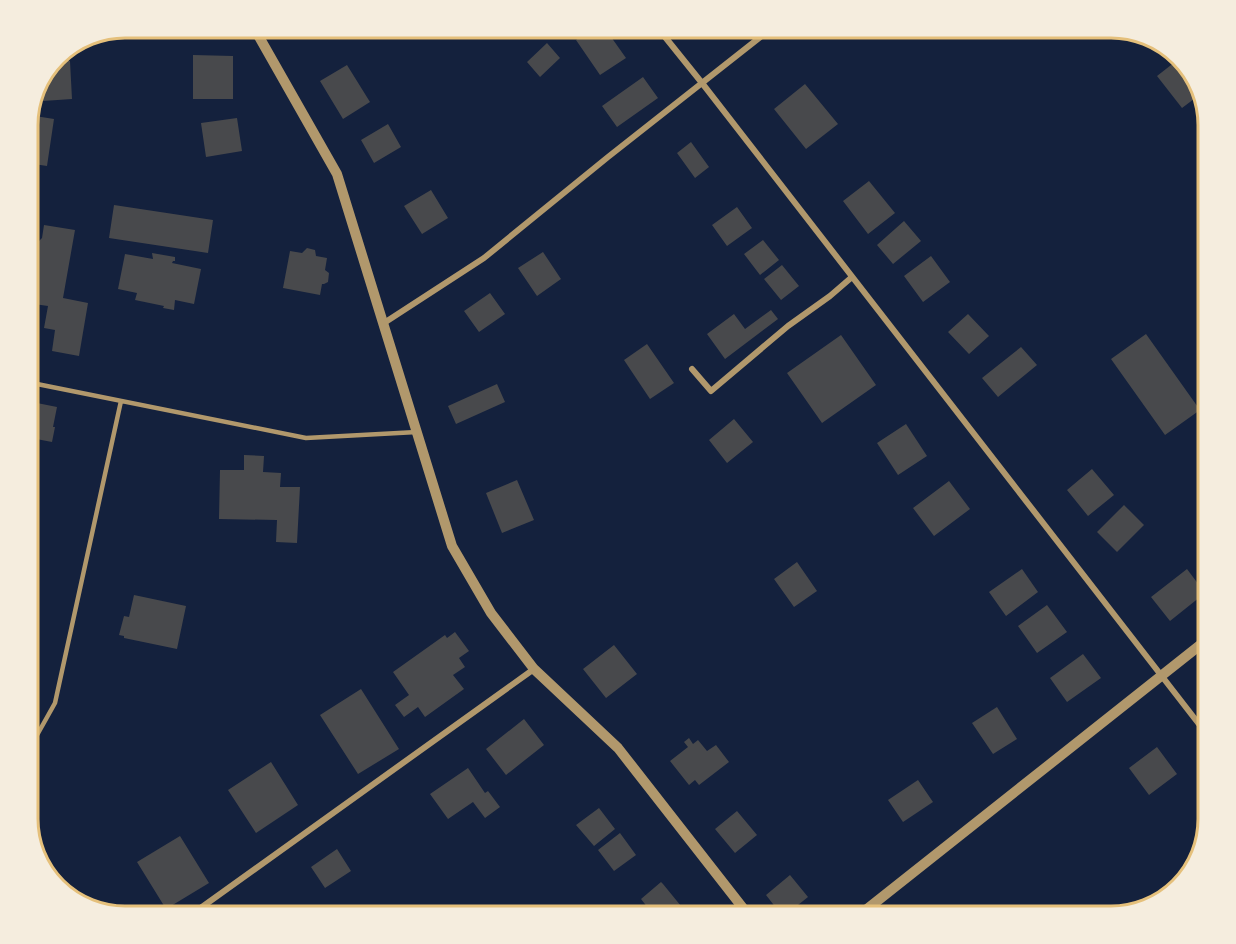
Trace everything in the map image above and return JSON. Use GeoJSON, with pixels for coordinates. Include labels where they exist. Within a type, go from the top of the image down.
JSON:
{"type":"FeatureCollection","features":[{"type":"Feature","properties":{"kind":"street"},"geometry":{"type":"LineString","coordinates":[[260,38],[337,174],[452,546],[491,613],[534,669],[618,748],[742,907]]}},
{"type":"Feature","properties":{"kind":"street"},"geometry":{"type":"LineString","coordinates":[[666,38],[1198,723]]}},
{"type":"Feature","properties":{"kind":"street"},"geometry":{"type":"LineString","coordinates":[[384,323],[484,258],[759,38]]}},
{"type":"Feature","properties":{"kind":"street"},"geometry":{"type":"LineString","coordinates":[[692,369],[711,391],[788,326],[852,277]]}},
{"type":"Feature","properties":{"kind":"street"},"geometry":{"type":"LineString","coordinates":[[870,907],[1198,647]]}},
{"type":"Feature","properties":{"kind":"street"},"geometry":{"type":"LineString","coordinates":[[202,907],[534,669]]}},
{"type":"Feature","properties":{"kind":"lane"},"geometry":{"type":"LineString","coordinates":[[38,384],[306,438],[417,432]]}},
{"type":"Feature","properties":{"kind":"lane"},"geometry":{"type":"LineString","coordinates":[[38,733],[55,703],[121,401]]}},
{"type":"Feature","properties":{"kind":"building"},"geometry":{"type":"Polygon","coordinates":[[[579,38],[612,38],[626,58],[600,75],[576,40],[579,38]]]}},
{"type":"Feature","properties":{"kind":"building"},"geometry":{"type":"Polygon","coordinates":[[[547,43],[560,58],[540,77],[527,62],[547,43]]]}},
{"type":"Feature","properties":{"kind":"building"},"geometry":{"type":"Polygon","coordinates":[[[193,55],[233,56],[233,99],[193,99],[193,55]]]}},
{"type":"Feature","properties":{"kind":"building"},"geometry":{"type":"Polygon","coordinates":[[[65,61],[70,61],[72,99],[43,101],[46,86],[55,71],[65,61]]]}},
{"type":"Feature","properties":{"kind":"building"},"geometry":{"type":"Polygon","coordinates":[[[1173,63],[1184,76],[1195,98],[1182,108],[1157,76],[1173,63]]]}},
{"type":"Feature","properties":{"kind":"building"},"geometry":{"type":"Polygon","coordinates":[[[347,65],[370,102],[343,119],[320,81],[347,65]]]}},
{"type":"Feature","properties":{"kind":"building"},"geometry":{"type":"Polygon","coordinates":[[[643,77],[658,98],[617,127],[602,106],[643,77]]]}},
{"type":"Feature","properties":{"kind":"building"},"geometry":{"type":"Polygon","coordinates":[[[805,84],[838,124],[806,149],[774,109],[805,84]]]}},
{"type":"Feature","properties":{"kind":"building"},"geometry":{"type":"Polygon","coordinates":[[[38,116],[54,119],[47,166],[38,165],[38,116]]]}},
{"type":"Feature","properties":{"kind":"building"},"geometry":{"type":"Polygon","coordinates":[[[237,118],[242,151],[206,157],[201,123],[237,118]]]}},
{"type":"Feature","properties":{"kind":"building"},"geometry":{"type":"Polygon","coordinates":[[[388,124],[401,147],[374,163],[361,140],[388,124]]]}},
{"type":"Feature","properties":{"kind":"building"},"geometry":{"type":"Polygon","coordinates":[[[691,142],[709,167],[695,178],[677,153],[691,142]]]}},
{"type":"Feature","properties":{"kind":"building"},"geometry":{"type":"Polygon","coordinates":[[[869,181],[895,213],[868,234],[843,201],[869,181]]]}},
{"type":"Feature","properties":{"kind":"building"},"geometry":{"type":"Polygon","coordinates":[[[431,190],[448,218],[422,234],[404,206],[431,190]]]}},
{"type":"Feature","properties":{"kind":"building"},"geometry":{"type":"Polygon","coordinates":[[[114,205],[213,220],[208,253],[109,238],[114,205]]]}},
{"type":"Feature","properties":{"kind":"building"},"geometry":{"type":"Polygon","coordinates":[[[737,207],[752,228],[727,246],[712,225],[737,207]]]}},
{"type":"Feature","properties":{"kind":"building"},"geometry":{"type":"Polygon","coordinates":[[[904,221],[921,241],[893,264],[877,245],[904,221]]]}},
{"type":"Feature","properties":{"kind":"building"},"geometry":{"type":"Polygon","coordinates":[[[44,225],[75,230],[63,298],[88,303],[79,356],[52,351],[55,330],[44,328],[48,306],[38,305],[38,242],[42,238],[44,225]]]}},
{"type":"Feature","properties":{"kind":"building"},"geometry":{"type":"Polygon","coordinates":[[[763,240],[779,260],[760,275],[744,254],[763,240]]]}},
{"type":"Feature","properties":{"kind":"building"},"geometry":{"type":"Polygon","coordinates":[[[307,248],[315,250],[316,256],[327,258],[325,270],[329,273],[328,282],[322,284],[320,295],[283,288],[290,251],[302,253],[307,248]]]}},
{"type":"Feature","properties":{"kind":"building"},"geometry":{"type":"Polygon","coordinates":[[[543,252],[561,279],[537,296],[518,268],[543,252]]]}},
{"type":"Feature","properties":{"kind":"building"},"geometry":{"type":"Polygon","coordinates":[[[152,253],[175,257],[172,263],[201,269],[194,304],[175,300],[174,310],[163,308],[164,306],[135,300],[137,293],[118,289],[125,254],[153,259],[152,253]]]}},
{"type":"Feature","properties":{"kind":"building"},"geometry":{"type":"Polygon","coordinates":[[[931,256],[950,282],[923,302],[904,276],[931,256]]]}},
{"type":"Feature","properties":{"kind":"building"},"geometry":{"type":"Polygon","coordinates":[[[782,265],[799,286],[781,300],[764,279],[782,265]]]}},
{"type":"Feature","properties":{"kind":"building"},"geometry":{"type":"Polygon","coordinates":[[[490,293],[505,314],[479,332],[464,311],[490,293]]]}},
{"type":"Feature","properties":{"kind":"building"},"geometry":{"type":"Polygon","coordinates":[[[771,310],[778,319],[725,359],[707,334],[734,314],[745,329],[771,310]]]}},
{"type":"Feature","properties":{"kind":"building"},"geometry":{"type":"Polygon","coordinates":[[[968,314],[989,336],[969,354],[948,332],[968,314]]]}},
{"type":"Feature","properties":{"kind":"building"},"geometry":{"type":"Polygon","coordinates":[[[1146,334],[1198,407],[1198,411],[1165,435],[1111,359],[1146,334]]]}},
{"type":"Feature","properties":{"kind":"building"},"geometry":{"type":"Polygon","coordinates":[[[841,335],[876,385],[822,423],[787,373],[841,335]]]}},
{"type":"Feature","properties":{"kind":"building"},"geometry":{"type":"Polygon","coordinates":[[[647,344],[674,383],[650,399],[624,360],[647,344]]]}},
{"type":"Feature","properties":{"kind":"building"},"geometry":{"type":"Polygon","coordinates":[[[1021,347],[1037,365],[998,397],[982,378],[1021,347]]]}},
{"type":"Feature","properties":{"kind":"building"},"geometry":{"type":"Polygon","coordinates":[[[497,384],[505,402],[456,424],[448,406],[497,384]]]}},
{"type":"Feature","properties":{"kind":"building"},"geometry":{"type":"Polygon","coordinates":[[[38,403],[57,407],[52,442],[38,439],[38,403]]]}},
{"type":"Feature","properties":{"kind":"building"},"geometry":{"type":"Polygon","coordinates":[[[734,419],[753,442],[727,463],[709,440],[734,419]]]}},
{"type":"Feature","properties":{"kind":"building"},"geometry":{"type":"Polygon","coordinates":[[[906,424],[927,456],[898,475],[877,443],[906,424]]]}},
{"type":"Feature","properties":{"kind":"building"},"geometry":{"type":"Polygon","coordinates":[[[244,455],[264,456],[263,472],[281,473],[280,487],[300,487],[297,543],[276,542],[277,520],[219,519],[220,470],[244,470],[244,455]]]}},
{"type":"Feature","properties":{"kind":"building"},"geometry":{"type":"Polygon","coordinates":[[[1092,469],[1114,495],[1088,516],[1067,490],[1092,469]]]}},
{"type":"Feature","properties":{"kind":"building"},"geometry":{"type":"Polygon","coordinates":[[[517,480],[534,520],[502,533],[486,493],[517,480]]]}},
{"type":"Feature","properties":{"kind":"building"},"geometry":{"type":"Polygon","coordinates":[[[949,481],[970,509],[934,536],[913,508],[949,481]]]}},
{"type":"Feature","properties":{"kind":"building"},"geometry":{"type":"Polygon","coordinates":[[[1124,505],[1144,525],[1117,552],[1097,532],[1124,505]]]}},
{"type":"Feature","properties":{"kind":"building"},"geometry":{"type":"Polygon","coordinates":[[[797,562],[817,591],[794,607],[774,579],[797,562]]]}},
{"type":"Feature","properties":{"kind":"building"},"geometry":{"type":"Polygon","coordinates":[[[1022,569],[1038,592],[1006,616],[989,592],[1022,569]]]}},
{"type":"Feature","properties":{"kind":"building"},"geometry":{"type":"Polygon","coordinates":[[[1187,569],[1198,584],[1198,599],[1170,621],[1151,597],[1187,569]]]}},
{"type":"Feature","properties":{"kind":"building"},"geometry":{"type":"Polygon","coordinates":[[[134,595],[186,606],[177,649],[119,635],[124,616],[129,617],[134,595]]]}},
{"type":"Feature","properties":{"kind":"building"},"geometry":{"type":"Polygon","coordinates":[[[1047,605],[1067,632],[1037,653],[1018,626],[1047,605]]]}},
{"type":"Feature","properties":{"kind":"building"},"geometry":{"type":"Polygon","coordinates":[[[455,632],[469,651],[459,658],[465,667],[453,675],[464,689],[425,717],[418,707],[404,717],[395,705],[409,695],[393,672],[445,635],[447,638],[455,632]]]}},
{"type":"Feature","properties":{"kind":"building"},"geometry":{"type":"Polygon","coordinates":[[[614,645],[637,674],[606,698],[583,669],[614,645]]]}},
{"type":"Feature","properties":{"kind":"building"},"geometry":{"type":"Polygon","coordinates":[[[1083,654],[1101,678],[1067,702],[1050,678],[1083,654]]]}},
{"type":"Feature","properties":{"kind":"building"},"geometry":{"type":"Polygon","coordinates":[[[361,689],[399,749],[358,774],[320,715],[361,689]]]}},
{"type":"Feature","properties":{"kind":"building"},"geometry":{"type":"Polygon","coordinates":[[[997,707],[1017,739],[993,754],[972,723],[997,707]]]}},
{"type":"Feature","properties":{"kind":"building"},"geometry":{"type":"Polygon","coordinates":[[[524,719],[544,745],[506,775],[486,749],[524,719]]]}},
{"type":"Feature","properties":{"kind":"building"},"geometry":{"type":"Polygon","coordinates":[[[689,738],[693,744],[698,740],[707,751],[716,745],[729,762],[699,785],[695,780],[689,785],[670,761],[688,747],[684,742],[689,738]]]}},
{"type":"Feature","properties":{"kind":"building"},"geometry":{"type":"Polygon","coordinates":[[[1157,747],[1177,774],[1149,795],[1129,768],[1157,747]]]}},
{"type":"Feature","properties":{"kind":"building"},"geometry":{"type":"Polygon","coordinates":[[[271,762],[298,805],[256,833],[228,790],[271,762]]]}},
{"type":"Feature","properties":{"kind":"building"},"geometry":{"type":"Polygon","coordinates":[[[468,768],[485,793],[488,791],[500,807],[485,818],[473,802],[448,819],[430,794],[468,768]]]}},
{"type":"Feature","properties":{"kind":"building"},"geometry":{"type":"Polygon","coordinates":[[[918,780],[933,802],[903,822],[888,800],[918,780]]]}},
{"type":"Feature","properties":{"kind":"building"},"geometry":{"type":"Polygon","coordinates":[[[599,808],[615,829],[594,846],[576,825],[599,808]]]}},
{"type":"Feature","properties":{"kind":"building"},"geometry":{"type":"Polygon","coordinates":[[[737,811],[757,835],[735,853],[715,829],[737,811]]]}},
{"type":"Feature","properties":{"kind":"building"},"geometry":{"type":"Polygon","coordinates":[[[620,833],[636,855],[614,871],[598,850],[620,833]]]}},
{"type":"Feature","properties":{"kind":"building"},"geometry":{"type":"Polygon","coordinates":[[[180,836],[209,883],[169,907],[165,907],[137,862],[180,836]]]}},
{"type":"Feature","properties":{"kind":"building"},"geometry":{"type":"Polygon","coordinates":[[[337,849],[351,871],[325,888],[311,867],[337,849]]]}},
{"type":"Feature","properties":{"kind":"building"},"geometry":{"type":"Polygon","coordinates":[[[790,875],[808,897],[796,907],[775,907],[766,895],[790,875]]]}},
{"type":"Feature","properties":{"kind":"building"},"geometry":{"type":"Polygon","coordinates":[[[661,882],[682,907],[647,907],[641,899],[661,882]]]}}]}
